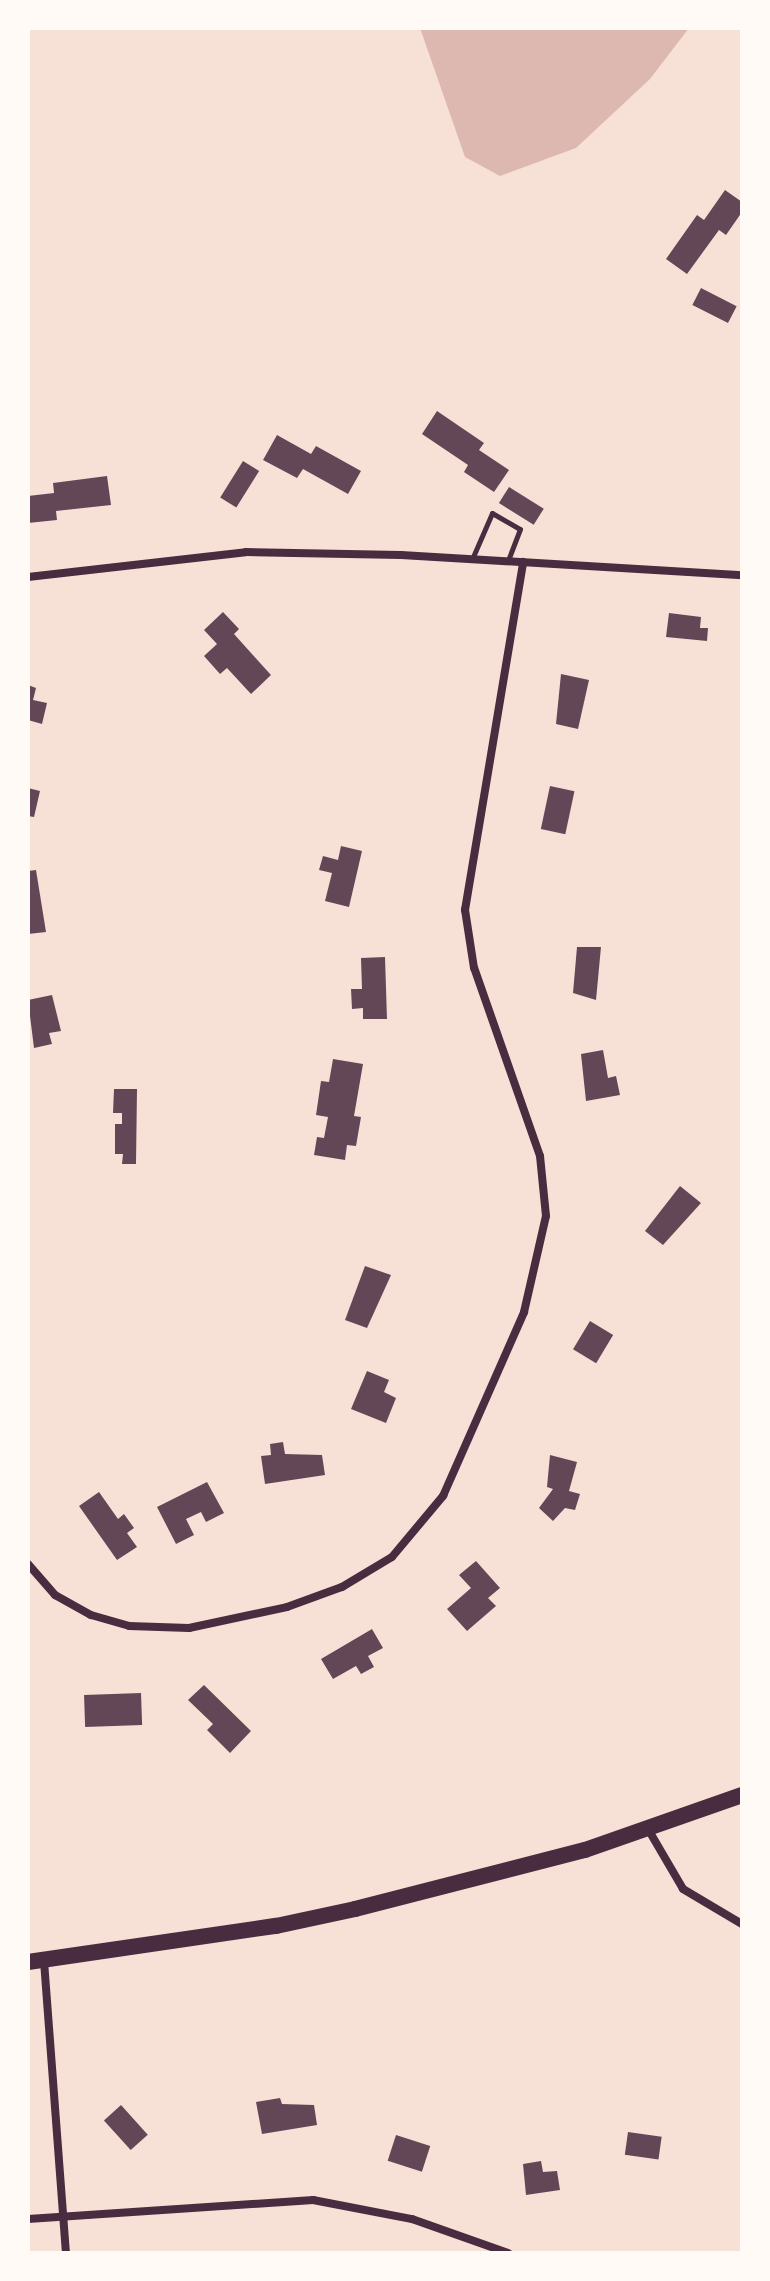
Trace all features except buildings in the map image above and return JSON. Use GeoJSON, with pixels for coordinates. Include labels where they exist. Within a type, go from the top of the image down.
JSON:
{"type":"FeatureCollection","features":[{"type":"Feature","properties":{"kind":"main road"},"geometry":{"type":"LineString","coordinates":[[36,1962],[342,1912],[648,1829],[742,1795]]}},
{"type":"Feature","properties":{"kind":"street"},"geometry":{"type":"LineString","coordinates":[[28,577],[246,552],[472,559],[742,575]]}},
{"type":"Feature","properties":{"kind":"street"},"geometry":{"type":"LineString","coordinates":[[28,1564],[55,1595],[91,1615],[129,1626],[189,1628],[287,1607],[342,1587],[392,1557],[443,1496],[524,1312],[546,1216],[540,1156],[474,968],[465,910],[523,562]]}},
{"type":"Feature","properties":{"kind":"street"},"geometry":{"type":"LineString","coordinates":[[648,1829],[683,1889],[742,1924]]}},
{"type":"Feature","properties":{"kind":"street"},"geometry":{"type":"LineString","coordinates":[[36,1962],[66,2253]]}},
{"type":"Feature","properties":{"kind":"street"},"geometry":{"type":"LineString","coordinates":[[28,2219],[313,2200],[412,2219],[508,2253]]}},
{"type":"Feature","properties":{"kind":"lane"},"geometry":{"type":"LineString","coordinates":[[472,559],[492,513],[520,529],[508,561]]}},
{"type":"Feature","properties":{"kind":"shaded area"},"geometry":{"type":"Polygon","coordinates":[[[420,28],[689,28],[650,79],[576,148],[500,176],[465,157],[420,28]]]}}]}
